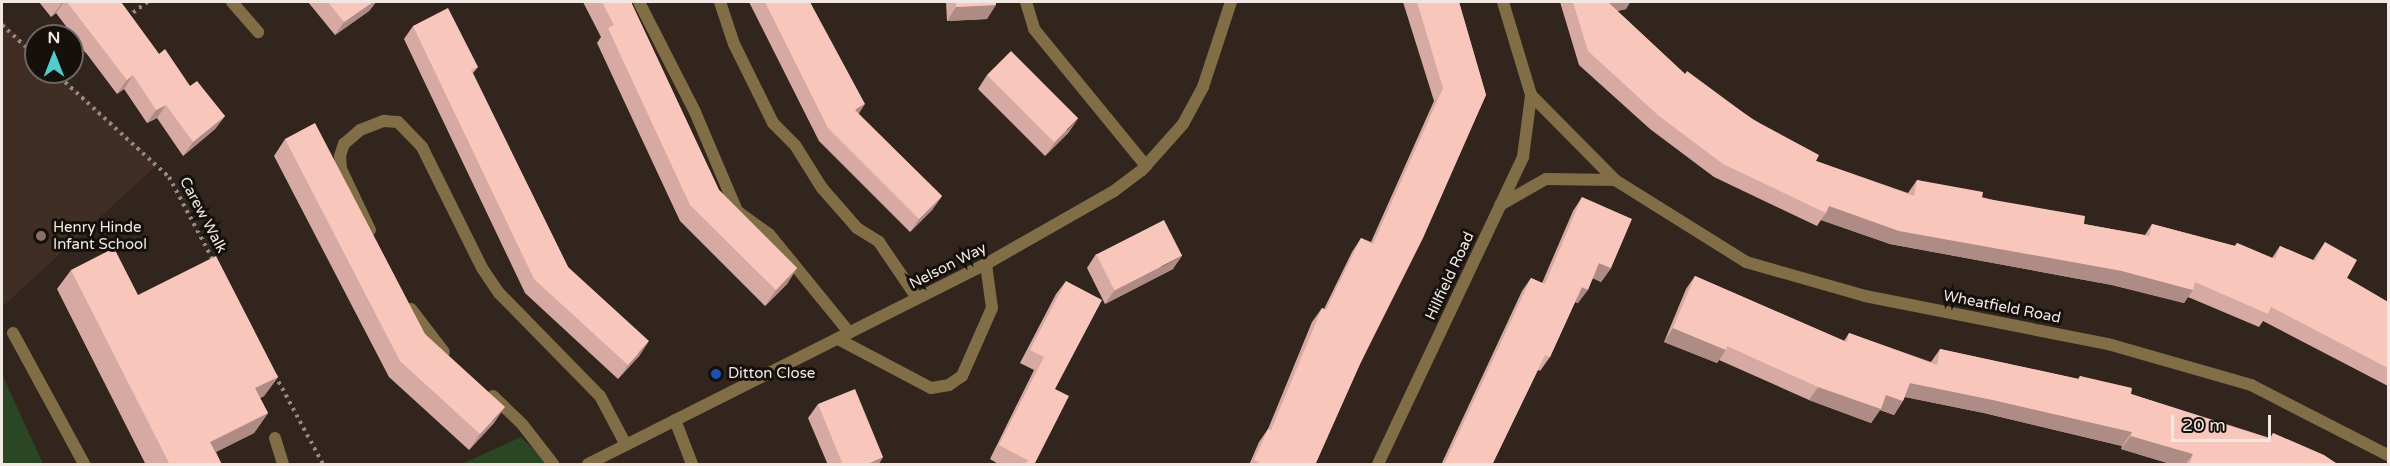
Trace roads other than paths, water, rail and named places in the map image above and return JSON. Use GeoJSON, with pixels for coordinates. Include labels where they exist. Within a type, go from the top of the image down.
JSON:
{"type":"FeatureCollection","features":[{"type":"Feature","properties":{"kind":"street"},"geometry":{"type":"LineString","coordinates":[[232,2],[258,32]]}},
{"type":"Feature","properties":{"kind":"street"},"geometry":{"type":"LineString","coordinates":[[639,2],[695,112],[737,212],[769,234],[843,336],[931,388],[949,385],[962,376],[992,308],[986,264]]}},
{"type":"Feature","properties":{"kind":"street"},"geometry":{"type":"LineString","coordinates":[[720,2],[734,44],[773,123],[795,145],[822,188],[857,228],[879,242],[917,298]]}},
{"type":"Feature","properties":{"kind":"street"},"geometry":{"type":"LineString","coordinates":[[1026,2],[1034,29],[1146,166]]}},
{"type":"Feature","properties":{"kind":"street","name":"Nelson Way"},"geometry":{"type":"LineString","coordinates":[[588,465],[986,264],[1114,191],[1146,166],[1183,124],[1203,87],[1231,2]]}},
{"type":"Feature","properties":{"kind":"street","name":"Wheatfield Road"},"geometry":{"type":"LineString","coordinates":[[1503,2],[1531,95],[1615,180],[1746,262],[1775,272],[1821,280],[1865,296],[2108,344],[2251,385],[2388,455]]}},
{"type":"Feature","properties":{"kind":"street","name":"Hillfield Road"},"geometry":{"type":"LineString","coordinates":[[1378,465],[1523,157],[1531,95]]}},
{"type":"Feature","properties":{"kind":"street"},"geometry":{"type":"LineString","coordinates":[[378,247],[341,169],[340,156],[344,144],[360,129],[384,121],[398,122],[422,147],[482,268],[499,293],[600,396],[626,445]]}},
{"type":"Feature","properties":{"kind":"street"},"geometry":{"type":"LineString","coordinates":[[1500,205],[1546,179],[1615,180]]}},
{"type":"Feature","properties":{"kind":"street"},"geometry":{"type":"LineString","coordinates":[[407,300],[436,345],[457,364]]}},
{"type":"Feature","properties":{"kind":"street"},"geometry":{"type":"LineString","coordinates":[[13,333],[84,465]]}},
{"type":"Feature","properties":{"kind":"street"},"geometry":{"type":"LineString","coordinates":[[479,384],[522,424],[553,465]]}},
{"type":"Feature","properties":{"kind":"street"},"geometry":{"type":"LineString","coordinates":[[675,420],[692,465]]}},
{"type":"Feature","properties":{"kind":"street"},"geometry":{"type":"LineString","coordinates":[[275,438],[283,465]]}},
{"type":"Feature","properties":{"kind":"place","name":"Henry Hinde Infant School"},"geometry":{"type":"Point","coordinates":[41,236]}},
{"type":"Feature","properties":{"kind":"place","name":"Ditton Close"},"geometry":{"type":"Point","coordinates":[716,374]}}]}
